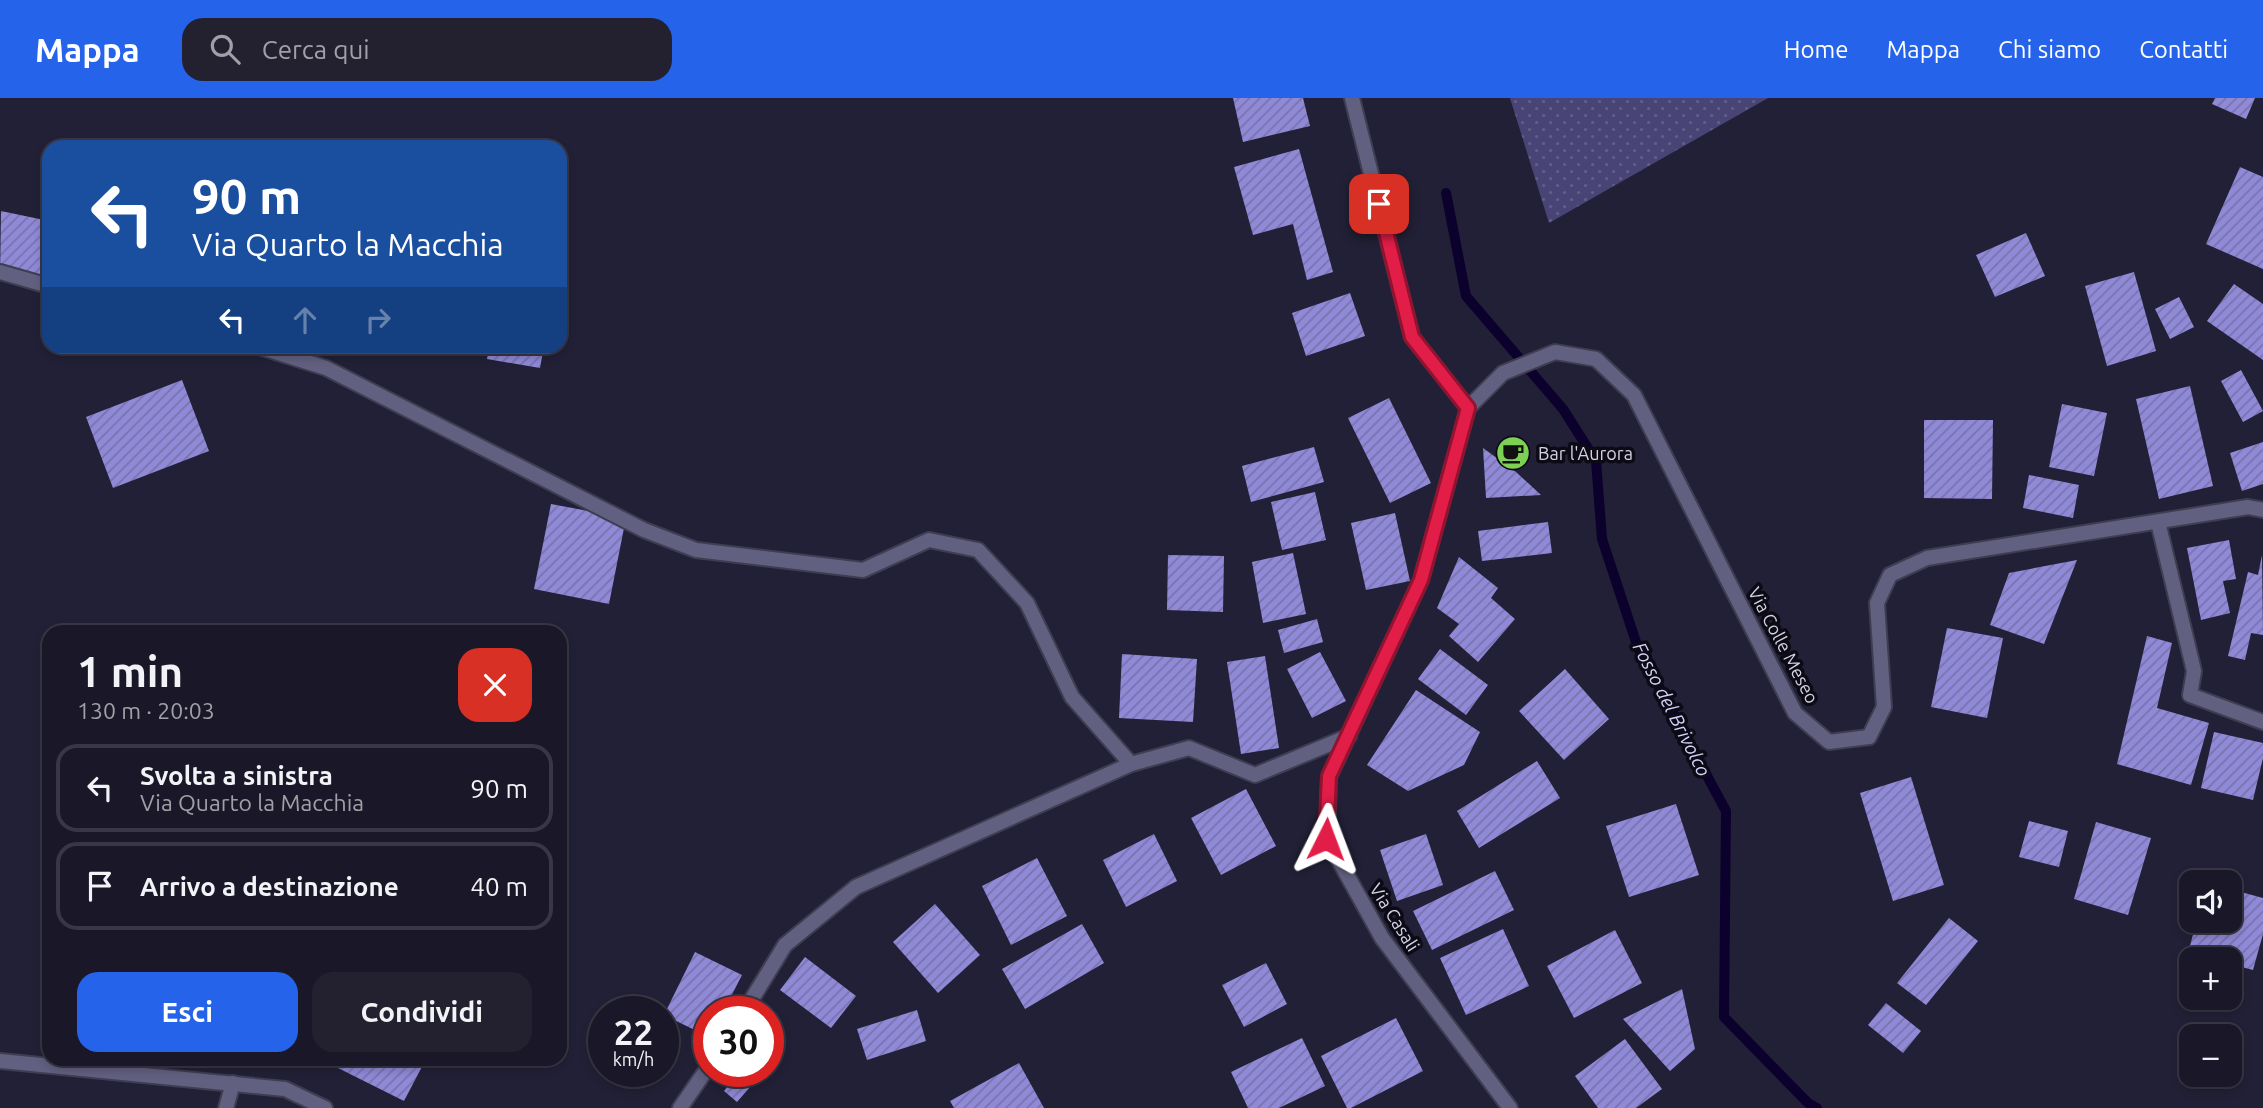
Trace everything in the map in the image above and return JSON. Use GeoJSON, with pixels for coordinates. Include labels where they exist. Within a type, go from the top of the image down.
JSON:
{"type":"FeatureCollection","features":[{"type":"Feature","properties":{"kind":"street"},"geometry":{"type":"LineString","coordinates":[[1352,98],[1412,337],[1468,408]]}},
{"type":"Feature","properties":{"kind":"street"},"geometry":{"type":"LineString","coordinates":[[0,272],[42,284]]}},
{"type":"Feature","properties":{"kind":"street","name":"Via Colle Meseo"},"geometry":{"type":"LineString","coordinates":[[1468,408],[1503,373],[1555,352],[1596,359],[1634,395],[1795,713],[1829,742],[1869,737],[1884,707],[1877,603],[1890,575],[1927,558],[2248,507],[2263,510]]}},
{"type":"Feature","properties":{"kind":"street"},"geometry":{"type":"LineString","coordinates":[[281,354],[326,368],[644,530],[696,551],[863,570],[929,540],[978,550],[1027,603],[1072,697],[1131,764]]}},
{"type":"Feature","properties":{"kind":"street","name":"Via Casali"},"geometry":{"type":"LineString","coordinates":[[1468,408],[1421,580],[1329,776],[1326,839],[1382,938],[1510,1108]]}},
{"type":"Feature","properties":{"kind":"street"},"geometry":{"type":"LineString","coordinates":[[2158,523],[2194,671],[2190,695],[2263,722]]}},
{"type":"Feature","properties":{"kind":"street"},"geometry":{"type":"LineString","coordinates":[[754,996],[785,945],[856,887],[1131,764],[1189,748],[1255,775],[1349,736]]}},
{"type":"Feature","properties":{"kind":"street"},"geometry":{"type":"LineString","coordinates":[[0,1061],[42,1065]]}},
{"type":"Feature","properties":{"kind":"street"},"geometry":{"type":"LineString","coordinates":[[53,1066],[285,1089],[325,1108]]}},
{"type":"Feature","properties":{"kind":"street"},"geometry":{"type":"LineString","coordinates":[[226,1108],[233,1083]]}},
{"type":"Feature","properties":{"kind":"street"},"geometry":{"type":"LineString","coordinates":[[680,1108],[694,1087]]}},
{"type":"Feature","properties":{"kind":"shaded area"},"geometry":{"type":"Polygon","coordinates":[[[1510,98],[1768,98],[1549,223],[1510,98]]]}},
{"type":"Feature","properties":{"kind":"building"},"geometry":{"type":"Polygon","coordinates":[[[1233,98],[1303,98],[1310,126],[1243,142],[1233,98]]]}},
{"type":"Feature","properties":{"kind":"building"},"geometry":{"type":"Polygon","coordinates":[[[2215,98],[2255,98],[2246,119],[2212,104],[2215,98]]]}},
{"type":"Feature","properties":{"kind":"building"},"geometry":{"type":"Polygon","coordinates":[[[1299,149],[1333,272],[1307,280],[1293,224],[1253,235],[1234,167],[1299,149]]]}},
{"type":"Feature","properties":{"kind":"building"},"geometry":{"type":"Polygon","coordinates":[[[2240,167],[2263,177],[2263,269],[2206,244],[2240,167]]]}},
{"type":"Feature","properties":{"kind":"building"},"geometry":{"type":"Polygon","coordinates":[[[1,211],[42,220],[42,287],[0,278],[1,211]]]}},
{"type":"Feature","properties":{"kind":"building"},"geometry":{"type":"Polygon","coordinates":[[[2026,233],[2045,276],[1995,297],[1976,255],[2026,233]]]}},
{"type":"Feature","properties":{"kind":"building"},"geometry":{"type":"Polygon","coordinates":[[[2134,272],[2156,351],[2107,366],[2085,286],[2134,272]]]}},
{"type":"Feature","properties":{"kind":"building"},"geometry":{"type":"Polygon","coordinates":[[[2234,284],[2263,304],[2263,360],[2207,321],[2234,284]]]}},
{"type":"Feature","properties":{"kind":"building"},"geometry":{"type":"Polygon","coordinates":[[[1350,293],[1365,336],[1306,356],[1292,313],[1350,293]]]}},
{"type":"Feature","properties":{"kind":"building"},"geometry":{"type":"Polygon","coordinates":[[[2179,297],[2194,327],[2170,339],[2155,309],[2179,297]]]}},
{"type":"Feature","properties":{"kind":"building"},"geometry":{"type":"Polygon","coordinates":[[[488,354],[543,354],[540,368],[487,359],[488,354]]]}},
{"type":"Feature","properties":{"kind":"building"},"geometry":{"type":"Polygon","coordinates":[[[2241,370],[2263,411],[2243,422],[2221,381],[2241,370]]]}},
{"type":"Feature","properties":{"kind":"building"},"geometry":{"type":"Polygon","coordinates":[[[182,380],[209,451],[113,488],[86,417],[182,380]]]}},
{"type":"Feature","properties":{"kind":"building"},"geometry":{"type":"Polygon","coordinates":[[[2190,386],[2213,486],[2159,499],[2136,399],[2190,386]]]}},
{"type":"Feature","properties":{"kind":"building"},"geometry":{"type":"Polygon","coordinates":[[[1389,398],[1431,483],[1390,503],[1348,418],[1389,398]]]}},
{"type":"Feature","properties":{"kind":"building"},"geometry":{"type":"Polygon","coordinates":[[[2062,404],[2107,413],[2094,476],[2049,467],[2062,404]]]}},
{"type":"Feature","properties":{"kind":"building"},"geometry":{"type":"Polygon","coordinates":[[[1924,420],[1993,420],[1992,499],[1924,498],[1924,420]]]}},
{"type":"Feature","properties":{"kind":"building"},"geometry":{"type":"Polygon","coordinates":[[[2263,442],[2263,484],[2242,491],[2230,453],[2263,442]]]}},
{"type":"Feature","properties":{"kind":"building"},"geometry":{"type":"Polygon","coordinates":[[[1314,447],[1324,482],[1251,502],[1242,466],[1314,447]]]}},
{"type":"Feature","properties":{"kind":"building"},"geometry":{"type":"Polygon","coordinates":[[[1483,448],[1516,472],[1541,495],[1486,498],[1483,448]]]}},
{"type":"Feature","properties":{"kind":"building"},"geometry":{"type":"Polygon","coordinates":[[[2029,475],[2079,485],[2073,518],[2023,508],[2029,475]]]}},
{"type":"Feature","properties":{"kind":"building"},"geometry":{"type":"Polygon","coordinates":[[[1315,492],[1326,540],[1282,550],[1271,502],[1315,492]]]}},
{"type":"Feature","properties":{"kind":"building"},"geometry":{"type":"Polygon","coordinates":[[[551,504],[626,518],[609,604],[534,589],[551,504]]]}},
{"type":"Feature","properties":{"kind":"building"},"geometry":{"type":"Polygon","coordinates":[[[1395,513],[1410,581],[1366,590],[1351,523],[1395,513]]]}},
{"type":"Feature","properties":{"kind":"building"},"geometry":{"type":"Polygon","coordinates":[[[1548,522],[1552,553],[1482,561],[1478,531],[1548,522]]]}},
{"type":"Feature","properties":{"kind":"building"},"geometry":{"type":"Polygon","coordinates":[[[2229,540],[2236,579],[2223,581],[2230,613],[2201,620],[2187,548],[2229,540]]]}},
{"type":"Feature","properties":{"kind":"building"},"geometry":{"type":"Polygon","coordinates":[[[1293,553],[1306,614],[1263,623],[1252,562],[1293,553]]]}},
{"type":"Feature","properties":{"kind":"building"},"geometry":{"type":"Polygon","coordinates":[[[1168,555],[1224,556],[1223,612],[1167,610],[1168,555]]]}},
{"type":"Feature","properties":{"kind":"building"},"geometry":{"type":"Polygon","coordinates":[[[2262,555],[2263,635],[2251,633],[2245,660],[2228,656],[2248,572],[2258,575],[2262,555]]]}},
{"type":"Feature","properties":{"kind":"building"},"geometry":{"type":"Polygon","coordinates":[[[1459,557],[1498,588],[1491,598],[1515,619],[1478,662],[1449,636],[1459,624],[1437,608],[1459,557]]]}},
{"type":"Feature","properties":{"kind":"building"},"geometry":{"type":"Polygon","coordinates":[[[2077,560],[2044,644],[1990,625],[2009,573],[2077,560]]]}},
{"type":"Feature","properties":{"kind":"building"},"geometry":{"type":"Polygon","coordinates":[[[1317,619],[1323,642],[1284,653],[1278,630],[1317,619]]]}},
{"type":"Feature","properties":{"kind":"building"},"geometry":{"type":"Polygon","coordinates":[[[1947,628],[2003,638],[1987,718],[1931,707],[1947,628]]]}},
{"type":"Feature","properties":{"kind":"building"},"geometry":{"type":"Polygon","coordinates":[[[2147,636],[2172,643],[2157,708],[2209,723],[2191,785],[2117,764],[2147,636]]]}},
{"type":"Feature","properties":{"kind":"building"},"geometry":{"type":"Polygon","coordinates":[[[1440,649],[1488,685],[1466,715],[1418,679],[1440,649]]]}},
{"type":"Feature","properties":{"kind":"building"},"geometry":{"type":"Polygon","coordinates":[[[1320,652],[1346,701],[1312,718],[1287,669],[1320,652]]]}},
{"type":"Feature","properties":{"kind":"building"},"geometry":{"type":"Polygon","coordinates":[[[1122,654],[1197,659],[1193,722],[1119,718],[1122,654]]]}},
{"type":"Feature","properties":{"kind":"building"},"geometry":{"type":"Polygon","coordinates":[[[1265,656],[1279,748],[1241,754],[1227,662],[1265,656]]]}},
{"type":"Feature","properties":{"kind":"building"},"geometry":{"type":"Polygon","coordinates":[[[1565,669],[1609,719],[1564,760],[1519,711],[1565,669]]]}},
{"type":"Feature","properties":{"kind":"building"},"geometry":{"type":"Polygon","coordinates":[[[1416,690],[1480,732],[1464,765],[1408,791],[1367,765],[1416,690]]]}},
{"type":"Feature","properties":{"kind":"building"},"geometry":{"type":"Polygon","coordinates":[[[2214,732],[2263,743],[2263,758],[2253,800],[2201,788],[2214,732]]]}},
{"type":"Feature","properties":{"kind":"building"},"geometry":{"type":"Polygon","coordinates":[[[1537,761],[1560,798],[1479,848],[1457,811],[1537,761]]]}},
{"type":"Feature","properties":{"kind":"building"},"geometry":{"type":"Polygon","coordinates":[[[1911,777],[1944,885],[1893,901],[1860,793],[1911,777]]]}},
{"type":"Feature","properties":{"kind":"building"},"geometry":{"type":"Polygon","coordinates":[[[1246,789],[1276,846],[1221,875],[1191,818],[1246,789]]]}},
{"type":"Feature","properties":{"kind":"building"},"geometry":{"type":"Polygon","coordinates":[[[1676,804],[1699,875],[1629,897],[1606,826],[1676,804]]]}},
{"type":"Feature","properties":{"kind":"building"},"geometry":{"type":"Polygon","coordinates":[[[2029,821],[2068,831],[2059,867],[2019,857],[2029,821]]]}},
{"type":"Feature","properties":{"kind":"building"},"geometry":{"type":"Polygon","coordinates":[[[2096,822],[2151,838],[2128,915],[2074,899],[2096,822]]]}},
{"type":"Feature","properties":{"kind":"building"},"geometry":{"type":"Polygon","coordinates":[[[1154,834],[1177,881],[1126,907],[1103,860],[1154,834]]]}},
{"type":"Feature","properties":{"kind":"building"},"geometry":{"type":"Polygon","coordinates":[[[1426,834],[1443,885],[1397,901],[1380,850],[1426,834]]]}},
{"type":"Feature","properties":{"kind":"building"},"geometry":{"type":"Polygon","coordinates":[[[1037,858],[1067,916],[1011,945],[982,886],[1037,858]]]}},
{"type":"Feature","properties":{"kind":"building"},"geometry":{"type":"Polygon","coordinates":[[[1495,871],[1514,910],[1432,950],[1413,911],[1495,871]]]}},
{"type":"Feature","properties":{"kind":"building"},"geometry":{"type":"Polygon","coordinates":[[[2242,892],[2263,898],[2263,934],[2253,970],[2242,967],[2242,947],[2190,947],[2193,933],[2242,933],[2242,892]]]}},
{"type":"Feature","properties":{"kind":"building"},"geometry":{"type":"Polygon","coordinates":[[[935,904],[980,955],[938,993],[893,942],[935,904]]]}},
{"type":"Feature","properties":{"kind":"building"},"geometry":{"type":"Polygon","coordinates":[[[1949,918],[1978,941],[1926,1005],[1897,983],[1949,918]]]}},
{"type":"Feature","properties":{"kind":"building"},"geometry":{"type":"Polygon","coordinates":[[[1082,924],[1104,963],[1025,1009],[1002,969],[1082,924]]]}},
{"type":"Feature","properties":{"kind":"building"},"geometry":{"type":"Polygon","coordinates":[[[1503,929],[1529,986],[1466,1015],[1440,958],[1503,929]]]}},
{"type":"Feature","properties":{"kind":"building"},"geometry":{"type":"Polygon","coordinates":[[[1615,930],[1642,983],[1574,1018],[1547,966],[1615,930]]]}},
{"type":"Feature","properties":{"kind":"building"},"geometry":{"type":"Polygon","coordinates":[[[695,952],[742,975],[731,996],[693,996],[693,1029],[679,1022],[679,996],[673,996],[695,952]]]}},
{"type":"Feature","properties":{"kind":"building"},"geometry":{"type":"Polygon","coordinates":[[[805,957],[856,996],[831,1028],[780,990],[805,957]]]}},
{"type":"Feature","properties":{"kind":"building"},"geometry":{"type":"Polygon","coordinates":[[[1266,963],[1287,1004],[1244,1027],[1222,985],[1266,963]]]}},
{"type":"Feature","properties":{"kind":"building"},"geometry":{"type":"Polygon","coordinates":[[[1682,989],[1695,1049],[1670,1071],[1623,1019],[1682,989]]]}},
{"type":"Feature","properties":{"kind":"building"},"geometry":{"type":"Polygon","coordinates":[[[1886,1003],[1921,1031],[1903,1053],[1868,1025],[1886,1003]]]}},
{"type":"Feature","properties":{"kind":"building"},"geometry":{"type":"Polygon","coordinates":[[[917,1010],[926,1041],[867,1060],[857,1029],[917,1010]]]}},
{"type":"Feature","properties":{"kind":"building"},"geometry":{"type":"Polygon","coordinates":[[[1396,1018],[1423,1071],[1347,1108],[1321,1056],[1396,1018]]]}},
{"type":"Feature","properties":{"kind":"building"},"geometry":{"type":"Polygon","coordinates":[[[1302,1038],[1325,1086],[1279,1108],[1248,1108],[1231,1072],[1302,1038]]]}},
{"type":"Feature","properties":{"kind":"building"},"geometry":{"type":"Polygon","coordinates":[[[1625,1039],[1662,1089],[1636,1108],[1598,1108],[1575,1076],[1625,1039]]]}},
{"type":"Feature","properties":{"kind":"building"},"geometry":{"type":"Polygon","coordinates":[[[1019,1063],[1044,1108],[954,1108],[950,1101],[1019,1063]]]}},
{"type":"Feature","properties":{"kind":"building"},"geometry":{"type":"Polygon","coordinates":[[[334,1066],[422,1066],[404,1101],[334,1066]]]}},
{"type":"Feature","properties":{"kind":"building"},"geometry":{"type":"Polygon","coordinates":[[[727,1087],[750,1087],[737,1102],[724,1091],[727,1087]]]}},
{"type":"Feature","properties":{"kind":"waterway","name":"Fosso del Brivolco"},"geometry":{"type":"LineString","coordinates":[[1446,193],[1466,296],[1563,409],[1596,461],[1602,539],[1638,648],[1726,811],[1724,1017],[1808,1103],[1817,1108]]}},
{"type":"Feature","properties":{"kind":"place","name":"Bar l'Aurora"},"geometry":{"type":"Point","coordinates":[1513,453]}},
{"type":"Feature","properties":{"kind":"route"},"geometry":{"type":"LineString","coordinates":[[1326,839],[1329,776],[1421,580],[1468,408],[1412,337],[1379,204]]}}]}
